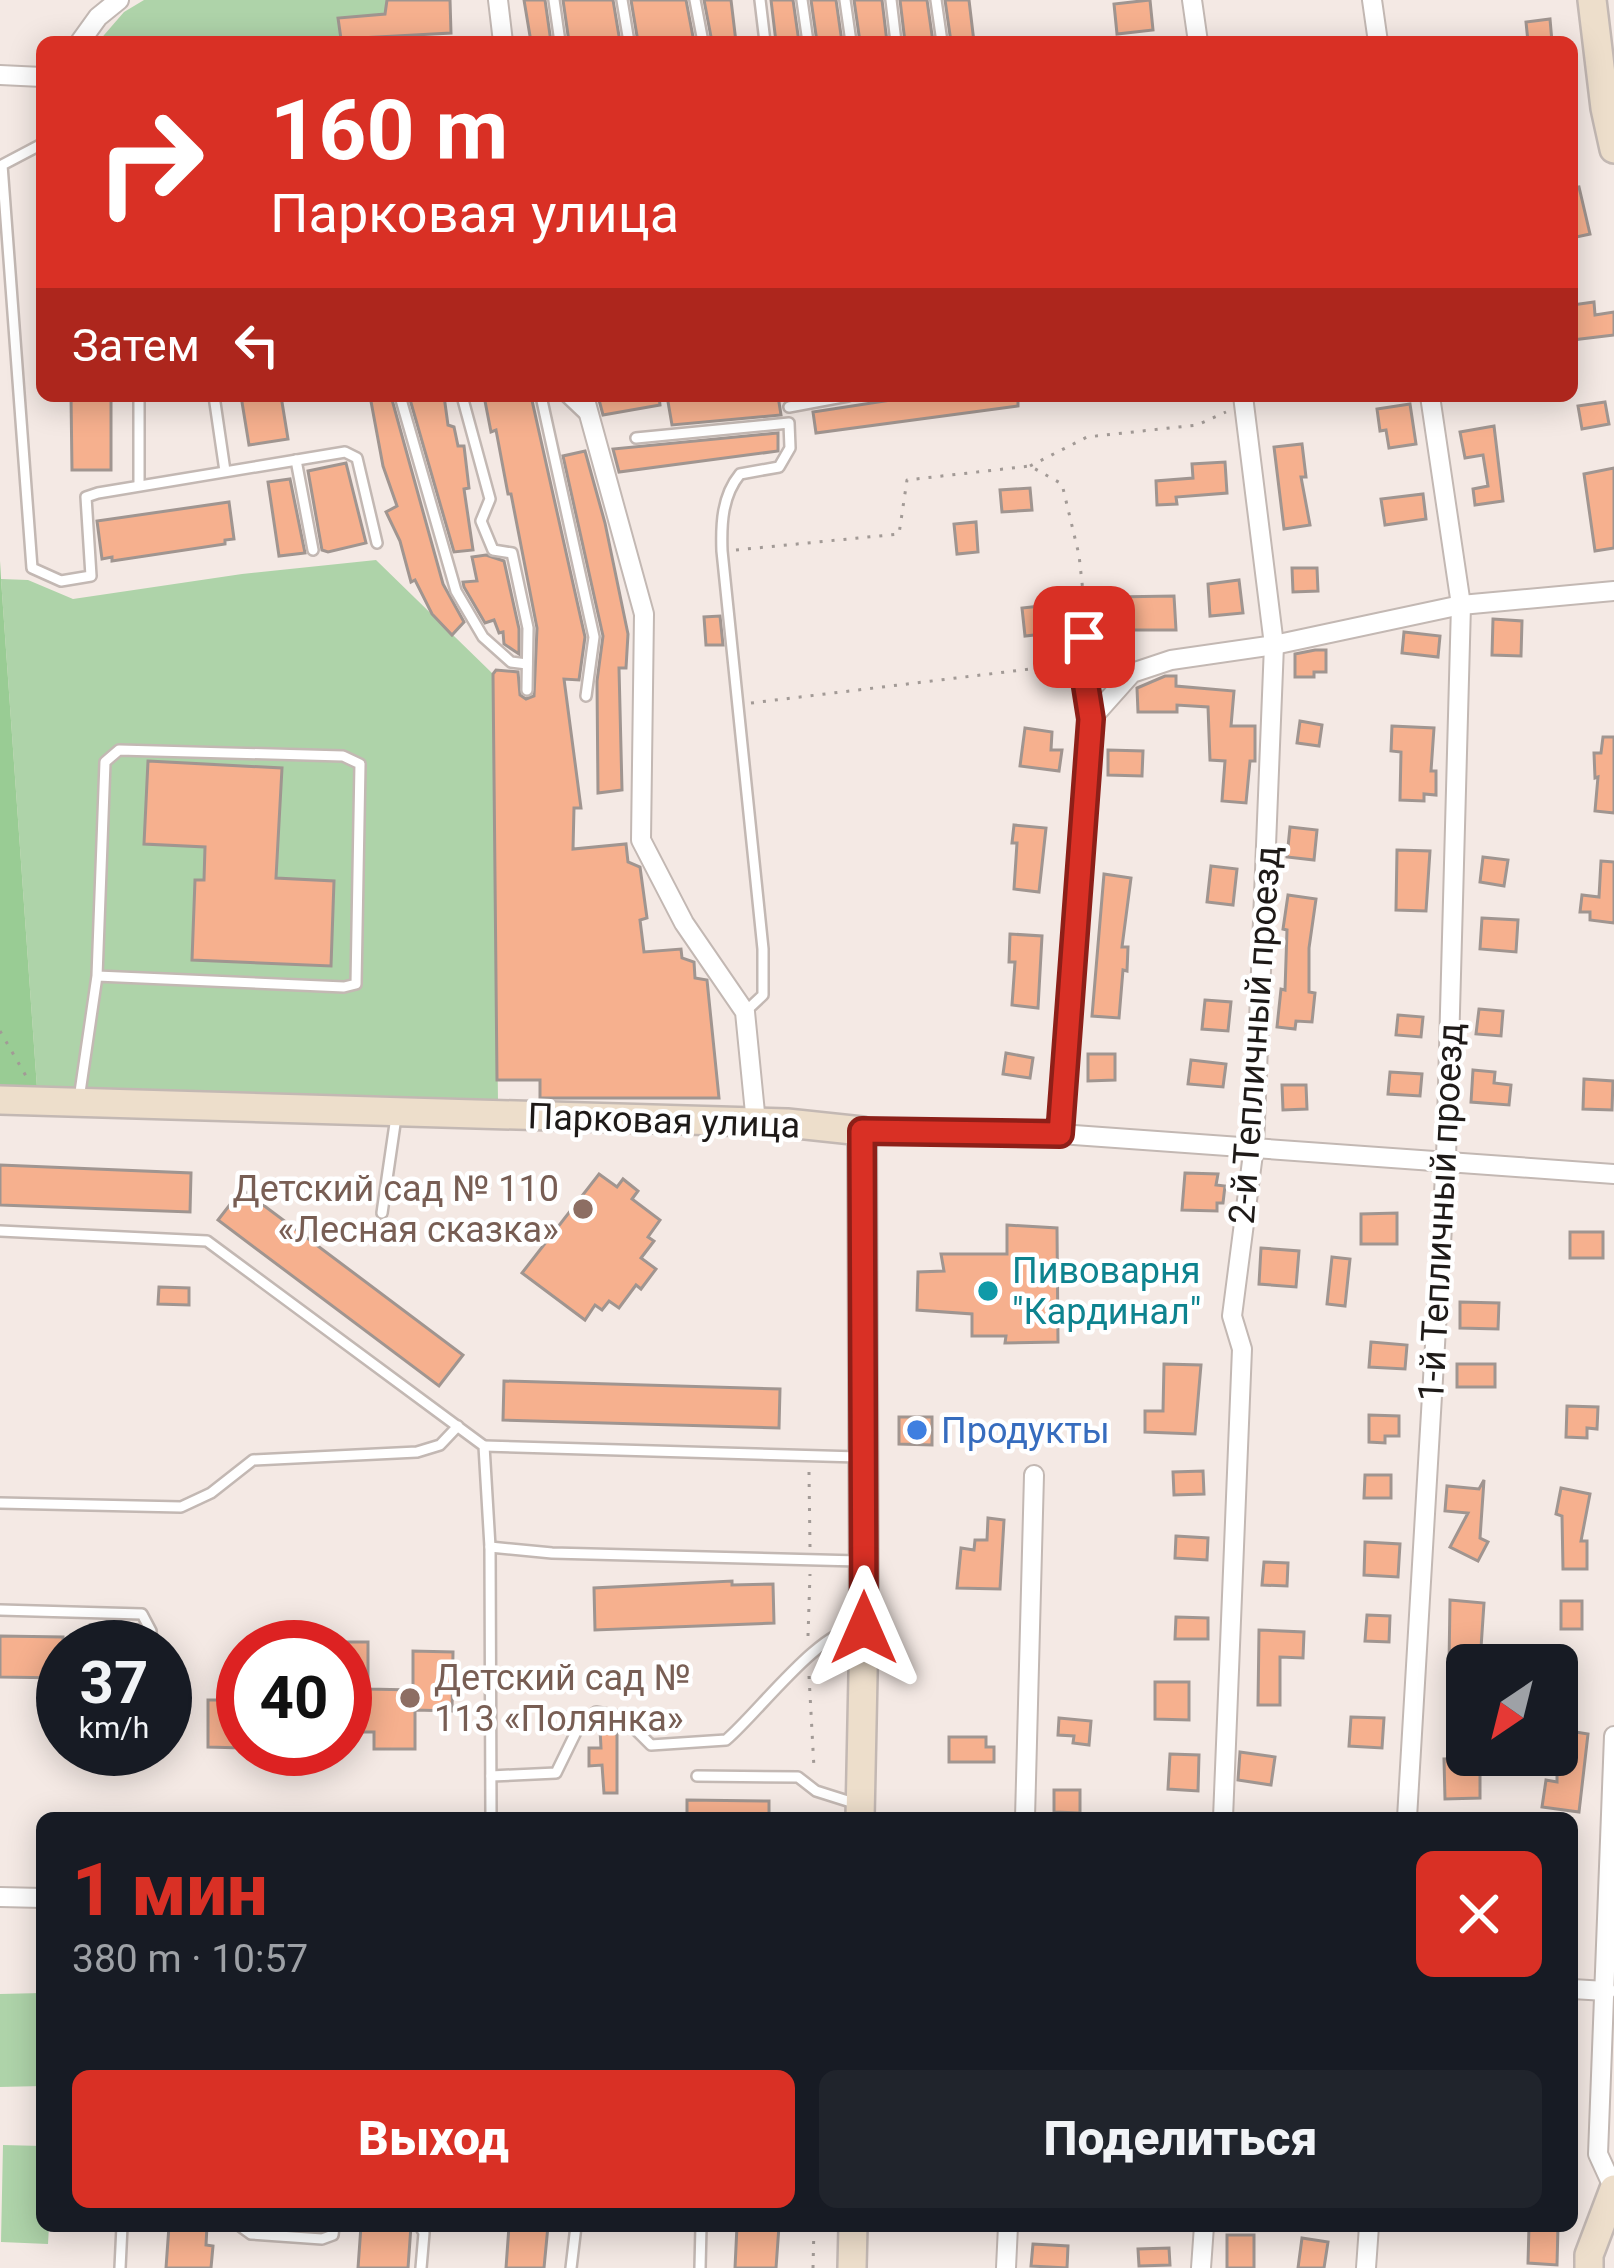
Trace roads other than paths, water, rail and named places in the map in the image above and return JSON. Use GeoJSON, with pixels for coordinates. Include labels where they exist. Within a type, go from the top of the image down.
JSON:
{"type":"FeatureCollection","features":[{"type":"Feature","properties":{"kind":"street"},"geometry":{"type":"LineString","coordinates":[[84,36],[119,0]]}},
{"type":"Feature","properties":{"kind":"street"},"geometry":{"type":"LineString","coordinates":[[498,0],[502,36]]}},
{"type":"Feature","properties":{"kind":"street"},"geometry":{"type":"LineString","coordinates":[[1192,0],[1197,36]]}},
{"type":"Feature","properties":{"kind":"street"},"geometry":{"type":"LineString","coordinates":[[1372,0],[1377,36]]}},
{"type":"Feature","properties":{"kind":"street"},"geometry":{"type":"LineString","coordinates":[[1592,0],[1614,149]]}},
{"type":"Feature","properties":{"kind":"street"},"geometry":{"type":"LineString","coordinates":[[0,75],[36,76]]}},
{"type":"Feature","properties":{"kind":"street"},"geometry":{"type":"LineString","coordinates":[[586,402],[644,614],[641,840],[683,923],[745,1012],[756,1123]]}},
{"type":"Feature","properties":{"kind":"street","name":"2-й Тепличный проезд"},"geometry":{"type":"LineString","coordinates":[[1223,1812],[1242,1349],[1232,1316],[1254,1146],[1274,645],[1244,402]]}},
{"type":"Feature","properties":{"kind":"street","name":"1-й Тепличный проезд"},"geometry":{"type":"LineString","coordinates":[[1407,1812],[1446,1159],[1461,605],[1431,402]]}},
{"type":"Feature","properties":{"kind":"street"},"geometry":{"type":"LineString","coordinates":[[1091,719],[1132,674],[1172,660],[1274,645],[1461,605],[1614,591]]}},
{"type":"Feature","properties":{"kind":"street"},"geometry":{"type":"LineString","coordinates":[[1060,1134],[1091,719],[1082,662],[1085,611]]}},
{"type":"Feature","properties":{"kind":"street","name":"Парковая улица"},"geometry":{"type":"LineString","coordinates":[[0,1100],[1060,1134],[1614,1174]]}},
{"type":"Feature","properties":{"kind":"street"},"geometry":{"type":"LineString","coordinates":[[860,1810],[862,1131]]}},
{"type":"Feature","properties":{"kind":"street"},"geometry":{"type":"LineString","coordinates":[[1025,1812],[1034,1475]]}},
{"type":"Feature","properties":{"kind":"street"},"geometry":{"type":"LineString","coordinates":[[1589,2268],[1589,2254],[1614,2189],[1598,2154],[1614,1736]]}},
{"type":"Feature","properties":{"kind":"street"},"geometry":{"type":"LineString","coordinates":[[0,1897],[36,1898]]}},
{"type":"Feature","properties":{"kind":"street"},"geometry":{"type":"LineString","coordinates":[[1578,1989],[1606,1991]]}},
{"type":"Feature","properties":{"kind":"street"},"geometry":{"type":"LineString","coordinates":[[852,2268],[853,2232]]}},
{"type":"Feature","properties":{"kind":"street"},"geometry":{"type":"LineString","coordinates":[[1006,2268],[1008,2232]]}},
{"type":"Feature","properties":{"kind":"street"},"geometry":{"type":"LineString","coordinates":[[1201,2268],[1204,2232]]}},
{"type":"Feature","properties":{"kind":"street"},"geometry":{"type":"LineString","coordinates":[[1366,2268],[1369,2232]]}},
{"type":"Feature","properties":{"kind":"lane"},"geometry":{"type":"LineString","coordinates":[[554,0],[559,36]]}},
{"type":"Feature","properties":{"kind":"lane"},"geometry":{"type":"LineString","coordinates":[[622,0],[628,36]]}},
{"type":"Feature","properties":{"kind":"lane"},"geometry":{"type":"LineString","coordinates":[[695,0],[702,36]]}},
{"type":"Feature","properties":{"kind":"lane"},"geometry":{"type":"LineString","coordinates":[[760,0],[764,36]]}},
{"type":"Feature","properties":{"kind":"lane"},"geometry":{"type":"LineString","coordinates":[[802,0],[807,36]]}},
{"type":"Feature","properties":{"kind":"lane"},"geometry":{"type":"LineString","coordinates":[[845,0],[850,36]]}},
{"type":"Feature","properties":{"kind":"lane"},"geometry":{"type":"LineString","coordinates":[[891,0],[895,36]]}},
{"type":"Feature","properties":{"kind":"lane"},"geometry":{"type":"LineString","coordinates":[[936,0],[941,36]]}},
{"type":"Feature","properties":{"kind":"lane"},"geometry":{"type":"LineString","coordinates":[[36,147],[2,165],[32,568],[62,581],[91,576],[86,497],[139,484],[345,452],[357,458],[377,543]]}},
{"type":"Feature","properties":{"kind":"lane"},"geometry":{"type":"LineString","coordinates":[[139,402],[139,484]]}},
{"type":"Feature","properties":{"kind":"lane"},"geometry":{"type":"LineString","coordinates":[[215,402],[225,471]]}},
{"type":"Feature","properties":{"kind":"lane"},"geometry":{"type":"LineString","coordinates":[[402,402],[456,591],[483,637],[511,662],[527,664]]}},
{"type":"Feature","properties":{"kind":"lane"},"geometry":{"type":"LineString","coordinates":[[463,402],[490,499],[481,521],[493,550],[512,554],[528,628],[526,690]]}},
{"type":"Feature","properties":{"kind":"lane"},"geometry":{"type":"LineString","coordinates":[[542,402],[594,637],[586,696]]}},
{"type":"Feature","properties":{"kind":"lane"},"geometry":{"type":"LineString","coordinates":[[571,402],[593,422]]}},
{"type":"Feature","properties":{"kind":"lane"},"geometry":{"type":"LineString","coordinates":[[745,1012],[763,995],[763,949],[722,551],[723,511],[740,474],[779,467],[790,448],[787,402]]}},
{"type":"Feature","properties":{"kind":"lane"},"geometry":{"type":"LineString","coordinates":[[636,438],[789,423]]}},
{"type":"Feature","properties":{"kind":"lane"},"geometry":{"type":"LineString","coordinates":[[296,460],[313,550]]}},
{"type":"Feature","properties":{"kind":"lane"},"geometry":{"type":"LineString","coordinates":[[79,1102],[97,976],[105,762],[110,754],[119,750],[343,756],[360,764],[356,984],[97,976]]}},
{"type":"Feature","properties":{"kind":"lane"},"geometry":{"type":"LineString","coordinates":[[382,1213],[396,1111]]}},
{"type":"Feature","properties":{"kind":"lane"},"geometry":{"type":"LineString","coordinates":[[0,1232],[207,1241],[484,1446],[864,1457]]}},
{"type":"Feature","properties":{"kind":"lane"},"geometry":{"type":"LineString","coordinates":[[0,1503],[181,1508],[211,1493],[253,1460],[417,1452],[440,1445],[458,1426]]}},
{"type":"Feature","properties":{"kind":"lane"},"geometry":{"type":"LineString","coordinates":[[484,1446],[490,1547],[491,1812]]}},
{"type":"Feature","properties":{"kind":"lane"},"geometry":{"type":"LineString","coordinates":[[490,1547],[552,1553],[863,1561]]}},
{"type":"Feature","properties":{"kind":"lane"},"geometry":{"type":"LineString","coordinates":[[0,1610],[142,1614],[145,1620]]}},
{"type":"Feature","properties":{"kind":"lane"},"geometry":{"type":"LineString","coordinates":[[491,1776],[556,1773],[578,1728],[596,1712],[623,1717],[651,1744],[726,1740],[752,1718],[781,1682],[844,1629],[864,1628]]}},
{"type":"Feature","properties":{"kind":"lane"},"geometry":{"type":"LineString","coordinates":[[697,1776],[799,1777],[816,1791],[860,1810]]}},
{"type":"Feature","properties":{"kind":"lane"},"geometry":{"type":"LineString","coordinates":[[120,2268],[122,2232]]}},
{"type":"Feature","properties":{"kind":"lane"},"geometry":{"type":"LineString","coordinates":[[248,2232],[322,2239],[333,2232]]}},
{"type":"Feature","properties":{"kind":"lane"},"geometry":{"type":"LineString","coordinates":[[421,2268],[423,2232]]}},
{"type":"Feature","properties":{"kind":"lane"},"geometry":{"type":"LineString","coordinates":[[571,2268],[575,2232]]}},
{"type":"Feature","properties":{"kind":"lane"},"geometry":{"type":"LineString","coordinates":[[700,2268],[701,2232]]}},
{"type":"Feature","properties":{"kind":"place","name":"Детский сад № 110 «Лесная сказка»"},"geometry":{"type":"Point","coordinates":[583,1209]}},
{"type":"Feature","properties":{"kind":"place","name":"Пивоварня \"Кардинал\""},"geometry":{"type":"Point","coordinates":[988,1291]}},
{"type":"Feature","properties":{"kind":"place","name":"Продукты"},"geometry":{"type":"Point","coordinates":[917,1430]}},
{"type":"Feature","properties":{"kind":"place","name":"Детский сад № 113 «Полянка»"},"geometry":{"type":"Point","coordinates":[410,1698]}}]}
